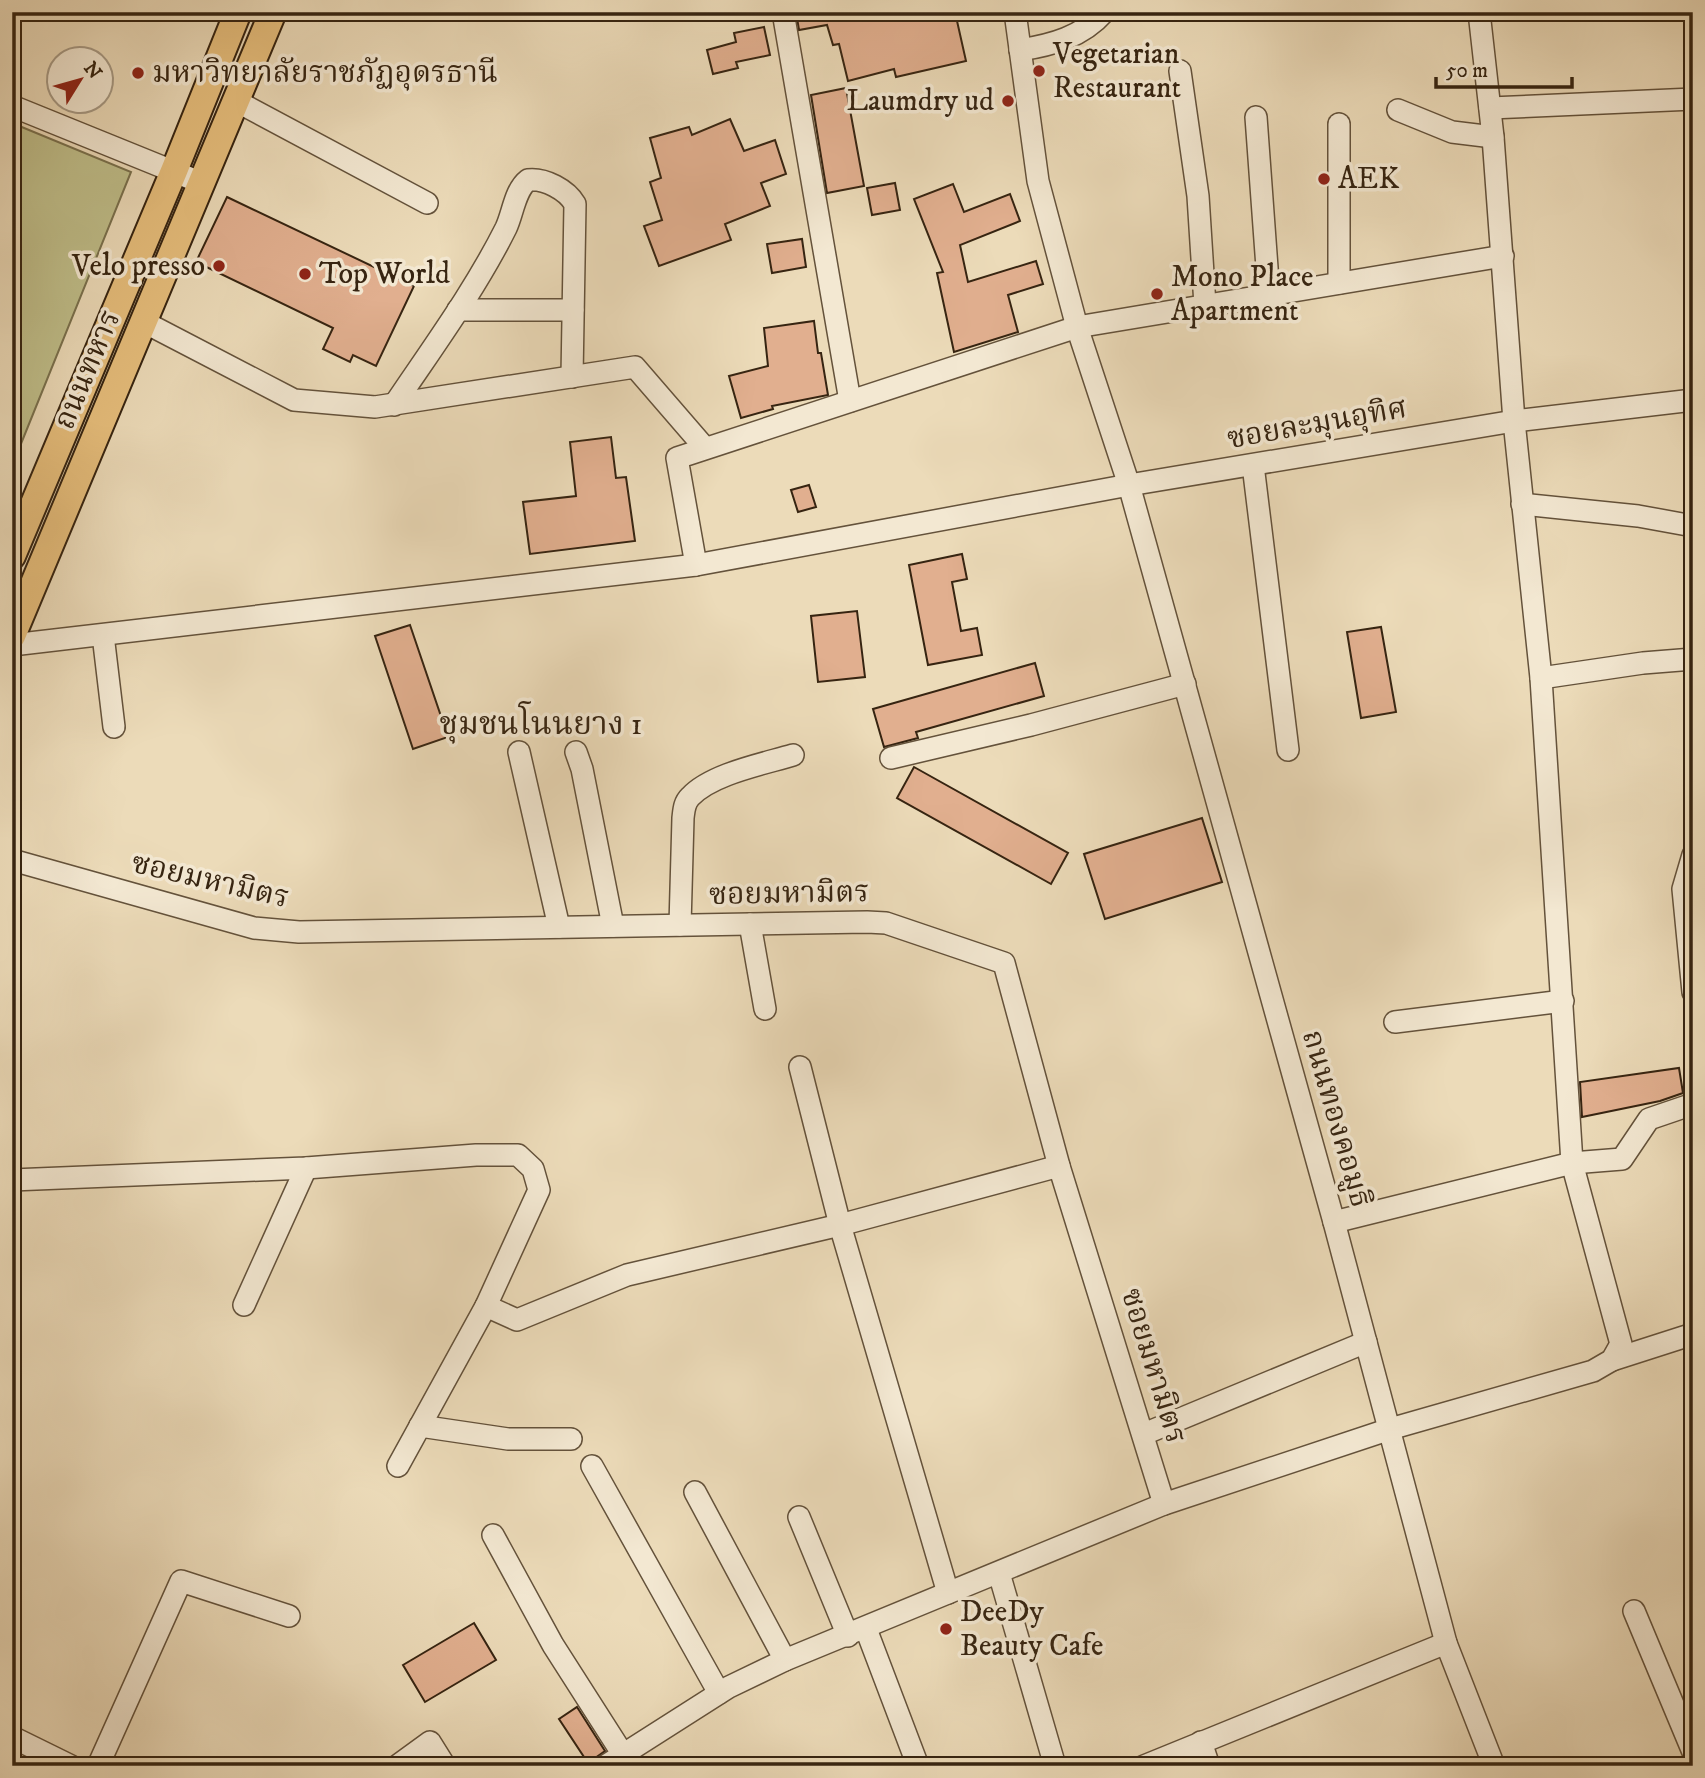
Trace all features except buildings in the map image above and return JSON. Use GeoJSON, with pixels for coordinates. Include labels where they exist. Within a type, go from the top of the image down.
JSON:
{"type":"FeatureCollection","features":[{"type":"Feature","properties":{"kind":"main road","name":"ถนนทหาร"},"geometry":{"type":"LineString","coordinates":[[12,556],[174,172],[238,12]]}},
{"type":"Feature","properties":{"kind":"main road","name":"ถนนทหาร"},"geometry":{"type":"LineString","coordinates":[[12,636],[273,12]]}},
{"type":"Feature","properties":{"kind":"street"},"geometry":{"type":"LineString","coordinates":[[783,12],[850,401]]}},
{"type":"Feature","properties":{"kind":"street","name":"ถนนทองคอมูธิ"},"geometry":{"type":"LineString","coordinates":[[1015,12],[1038,181],[1077,327],[1129,485],[1185,684],[1447,1643],[1494,1766]]}},
{"type":"Feature","properties":{"kind":"street"},"geometry":{"type":"LineString","coordinates":[[1020,50],[1043,46],[1078,34],[1104,12]]}},
{"type":"Feature","properties":{"kind":"street"},"geometry":{"type":"LineString","coordinates":[[1479,12],[1493,137],[1514,421],[1541,678],[1572,1163],[1621,1344],[1612,1360]]}},
{"type":"Feature","properties":{"kind":"street"},"geometry":{"type":"LineString","coordinates":[[1180,71],[1198,197],[1205,306]]}},
{"type":"Feature","properties":{"kind":"street"},"geometry":{"type":"LineString","coordinates":[[1490,108],[1693,99]]}},
{"type":"Feature","properties":{"kind":"street"},"geometry":{"type":"LineString","coordinates":[[236,101],[427,203]]}},
{"type":"Feature","properties":{"kind":"street"},"geometry":{"type":"LineString","coordinates":[[12,106],[202,183]]}},
{"type":"Feature","properties":{"kind":"street"},"geometry":{"type":"LineString","coordinates":[[1398,110],[1452,132],[1493,137]]}},
{"type":"Feature","properties":{"kind":"street"},"geometry":{"type":"LineString","coordinates":[[1256,117],[1269,295]]}},
{"type":"Feature","properties":{"kind":"street"},"geometry":{"type":"LineString","coordinates":[[1339,124],[1339,283]]}},
{"type":"Feature","properties":{"kind":"street"},"geometry":{"type":"LineString","coordinates":[[394,405],[491,258],[524,183],[528,180],[538,179],[569,195],[575,204],[572,377]]}},
{"type":"Feature","properties":{"kind":"street"},"geometry":{"type":"LineString","coordinates":[[696,565],[677,458],[1077,327],[1503,256]]}},
{"type":"Feature","properties":{"kind":"street"},"geometry":{"type":"LineString","coordinates":[[458,310],[573,310]]}},
{"type":"Feature","properties":{"kind":"street"},"geometry":{"type":"LineString","coordinates":[[144,322],[294,401],[375,407],[635,367],[705,448]]}},
{"type":"Feature","properties":{"kind":"street","name":"ซอยละมุนอุทิศ"},"geometry":{"type":"LineString","coordinates":[[12,645],[696,565],[1129,485],[1514,421],[1693,400]]}},
{"type":"Feature","properties":{"kind":"street"},"geometry":{"type":"LineString","coordinates":[[1253,465],[1288,750]]}},
{"type":"Feature","properties":{"kind":"street"},"geometry":{"type":"LineString","coordinates":[[1522,504],[1626,515],[1693,526]]}},
{"type":"Feature","properties":{"kind":"street"},"geometry":{"type":"LineString","coordinates":[[103,635],[114,727]]}},
{"type":"Feature","properties":{"kind":"street"},"geometry":{"type":"LineString","coordinates":[[1541,678],[1643,663],[1693,659]]}},
{"type":"Feature","properties":{"kind":"street"},"geometry":{"type":"LineString","coordinates":[[891,758],[1031,725],[1185,684]]}},
{"type":"Feature","properties":{"kind":"street"},"geometry":{"type":"LineString","coordinates":[[519,752],[559,928]]}},
{"type":"Feature","properties":{"kind":"street"},"geometry":{"type":"LineString","coordinates":[[576,752],[582,769],[614,926]]}},
{"type":"Feature","properties":{"kind":"street"},"geometry":{"type":"LineString","coordinates":[[680,925],[684,805],[690,797],[717,779],[793,755]]}},
{"type":"Feature","properties":{"kind":"street"},"geometry":{"type":"LineString","coordinates":[[1693,855],[1683,889],[1693,992]]}},
{"type":"Feature","properties":{"kind":"street","name":"ซอยมหามิตร"},"geometry":{"type":"LineString","coordinates":[[12,860],[254,928],[299,932],[886,923],[1004,962],[1059,1166],[1164,1504]]}},
{"type":"Feature","properties":{"kind":"street"},"geometry":{"type":"LineString","coordinates":[[750,924],[765,1009]]}},
{"type":"Feature","properties":{"kind":"street"},"geometry":{"type":"LineString","coordinates":[[1395,1023],[1563,1001]]}},
{"type":"Feature","properties":{"kind":"street"},"geometry":{"type":"LineString","coordinates":[[800,1067],[840,1225],[948,1593]]}},
{"type":"Feature","properties":{"kind":"street"},"geometry":{"type":"LineString","coordinates":[[1334,1222],[1572,1163],[1622,1159],[1648,1119],[1693,1104]]}},
{"type":"Feature","properties":{"kind":"street"},"geometry":{"type":"LineString","coordinates":[[12,1180],[306,1168],[476,1155],[518,1155],[527,1161],[533,1169],[539,1189],[486,1306],[398,1466]]}},
{"type":"Feature","properties":{"kind":"street"},"geometry":{"type":"LineString","coordinates":[[486,1306],[517,1320],[627,1275],[840,1225],[1059,1166]]}},
{"type":"Feature","properties":{"kind":"street"},"geometry":{"type":"LineString","coordinates":[[244,1305],[306,1168]]}},
{"type":"Feature","properties":{"kind":"street"},"geometry":{"type":"LineString","coordinates":[[605,1766],[628,1759],[719,1693],[785,1660],[1164,1504],[1390,1429],[1593,1371],[1612,1360],[1693,1334]]}},
{"type":"Feature","properties":{"kind":"street"},"geometry":{"type":"LineString","coordinates":[[1143,1434],[1366,1342]]}},
{"type":"Feature","properties":{"kind":"street"},"geometry":{"type":"LineString","coordinates":[[420,1426],[508,1439],[571,1439]]}},
{"type":"Feature","properties":{"kind":"street"},"geometry":{"type":"LineString","coordinates":[[592,1466],[719,1693]]}},
{"type":"Feature","properties":{"kind":"street"},"geometry":{"type":"LineString","coordinates":[[695,1492],[785,1660]]}},
{"type":"Feature","properties":{"kind":"street"},"geometry":{"type":"LineString","coordinates":[[799,1517],[857,1632],[918,1766]]}},
{"type":"Feature","properties":{"kind":"street"},"geometry":{"type":"LineString","coordinates":[[493,1535],[553,1645],[628,1759]]}},
{"type":"Feature","properties":{"kind":"street"},"geometry":{"type":"LineString","coordinates":[[999,1573],[1055,1766]]}},
{"type":"Feature","properties":{"kind":"street"},"geometry":{"type":"LineString","coordinates":[[98,1766],[181,1581],[289,1616]]}},
{"type":"Feature","properties":{"kind":"street"},"geometry":{"type":"LineString","coordinates":[[1634,1611],[1693,1752]]}},
{"type":"Feature","properties":{"kind":"street"},"geometry":{"type":"LineString","coordinates":[[1144,1766],[1447,1643]]}},
{"type":"Feature","properties":{"kind":"street"},"geometry":{"type":"LineString","coordinates":[[12,1737],[71,1766]]}},
{"type":"Feature","properties":{"kind":"street"},"geometry":{"type":"LineString","coordinates":[[397,1766],[430,1742],[445,1766]]}},
{"type":"Feature","properties":{"kind":"street"},"geometry":{"type":"LineString","coordinates":[[1201,1742],[1209,1766]]}},
{"type":"Feature","properties":{"kind":"shaded area"},"geometry":{"type":"Polygon","coordinates":[[[12,123],[131,172],[12,466],[12,123]]]}},
{"type":"Feature","properties":{"kind":"place","name":"Vegetarian Restaurant"},"geometry":{"type":"Point","coordinates":[1039,71]}},
{"type":"Feature","properties":{"kind":"place","name":"มหาวิทยาลัยราชภัฏอุดรธานี"},"geometry":{"type":"Point","coordinates":[138,73]}},
{"type":"Feature","properties":{"kind":"place","name":"Laumdry ud"},"geometry":{"type":"Point","coordinates":[1008,101]}},
{"type":"Feature","properties":{"kind":"place","name":"AEK"},"geometry":{"type":"Point","coordinates":[1324,179]}},
{"type":"Feature","properties":{"kind":"place","name":"Velo presso"},"geometry":{"type":"Point","coordinates":[219,266]}},
{"type":"Feature","properties":{"kind":"place","name":"Top World"},"geometry":{"type":"Point","coordinates":[305,274]}},
{"type":"Feature","properties":{"kind":"place","name":"Mono Place Apartment"},"geometry":{"type":"Point","coordinates":[1157,294]}},
{"type":"Feature","properties":{"kind":"place","name":"DeeDy Beauty Cafe"},"geometry":{"type":"Point","coordinates":[946,1629]}},
{"type":"Feature","properties":{"kind":"district","name":"ชุมชนโนนยาง 1"},"geometry":{"type":"Point","coordinates":[541,725]}}]}
